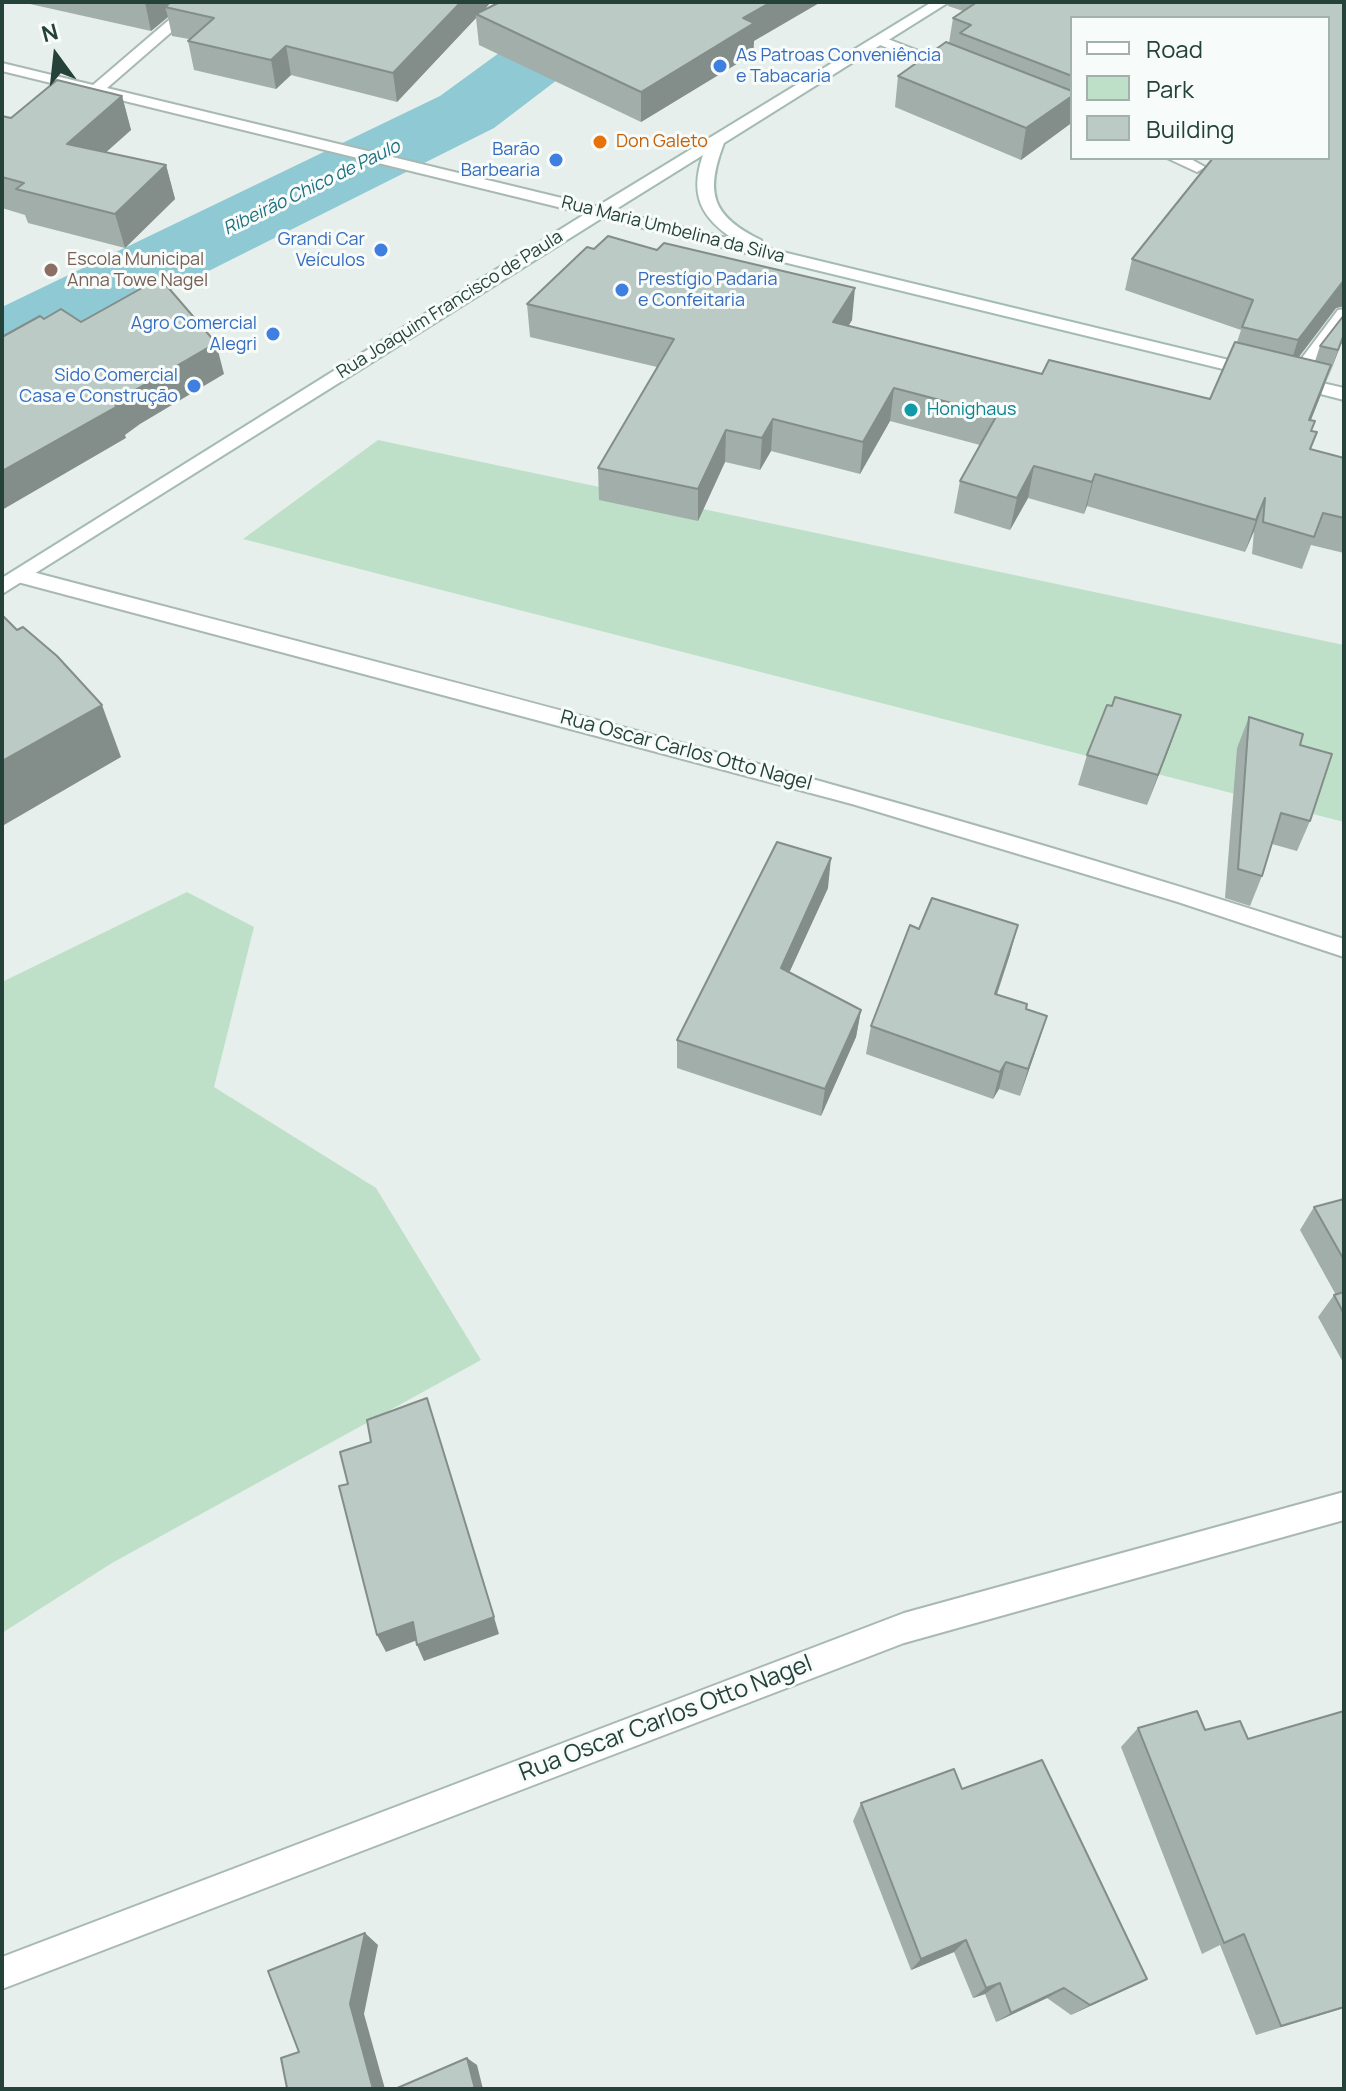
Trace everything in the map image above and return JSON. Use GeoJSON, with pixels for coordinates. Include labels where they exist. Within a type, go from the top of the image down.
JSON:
{"type":"FeatureCollection","features":[{"type":"Feature","properties":{"kind":"street"},"geometry":{"type":"LineString","coordinates":[[96,90],[199,2]]}},
{"type":"Feature","properties":{"kind":"street","name":"Rua Joaquim Francisco de Paula"},"geometry":{"type":"LineString","coordinates":[[12,581],[599,212],[942,2]]}},
{"type":"Feature","properties":{"kind":"street"},"geometry":{"type":"LineString","coordinates":[[880,40],[969,75]]}},
{"type":"Feature","properties":{"kind":"street","name":"Rua Maria Umbelina da Silva"},"geometry":{"type":"LineString","coordinates":[[2,67],[1344,394]]}},
{"type":"Feature","properties":{"kind":"street"},"geometry":{"type":"LineString","coordinates":[[717,140],[703,187],[707,203],[720,220],[743,238],[788,258]]}},
{"type":"Feature","properties":{"kind":"street"},"geometry":{"type":"LineString","coordinates":[[1180,160],[1197,167]]}},
{"type":"Feature","properties":{"kind":"street"},"geometry":{"type":"LineString","coordinates":[[1293,382],[1344,314]]}},
{"type":"Feature","properties":{"kind":"street","name":"Rua Oscar Carlos Otto Nagel"},"geometry":{"type":"LineString","coordinates":[[12,581],[814,785],[1135,881],[1344,948]]}},
{"type":"Feature","properties":{"kind":"street","name":"Rua Oscar Carlos Otto Nagel"},"geometry":{"type":"LineString","coordinates":[[2,1973],[904,1628],[1344,1506]]}},
{"type":"Feature","properties":{"kind":"green space"},"geometry":{"type":"Polygon","coordinates":[[[378,440],[1344,645],[1344,822],[243,539],[378,440]]]}},
{"type":"Feature","properties":{"kind":"green space"},"geometry":{"type":"Polygon","coordinates":[[[187,892],[254,927],[214,1087],[376,1188],[481,1360],[112,1563],[2,1633],[2,982],[187,892]]]}},
{"type":"Feature","properties":{"kind":"building"},"geometry":{"type":"Polygon","coordinates":[[[171,2],[461,2],[393,73],[286,46],[271,60],[188,41],[214,18],[165,7],[171,2]]]}},
{"type":"Feature","properties":{"kind":"building"},"geometry":{"type":"Polygon","coordinates":[[[500,2],[771,2],[743,18],[754,23],[641,92],[476,14],[500,2]]]}},
{"type":"Feature","properties":{"kind":"building"},"geometry":{"type":"Polygon","coordinates":[[[977,2],[1344,2],[1344,280],[1298,340],[1242,327],[1253,300],[1132,259],[1211,160],[1330,160],[1330,16],[1070,16],[1070,75],[960,33],[971,25],[953,18],[977,2]]]}},
{"type":"Feature","properties":{"kind":"building"},"geometry":{"type":"Polygon","coordinates":[[[946,42],[1070,90],[1070,97],[1026,128],[898,76],[946,42]]]}},
{"type":"Feature","properties":{"kind":"building"},"geometry":{"type":"Polygon","coordinates":[[[57,80],[122,96],[67,144],[166,165],[115,214],[16,189],[24,183],[2,177],[2,116],[11,118],[57,80]]]}},
{"type":"Feature","properties":{"kind":"building"},"geometry":{"type":"Polygon","coordinates":[[[608,236],[657,250],[664,243],[855,288],[833,322],[1042,374],[1049,360],[1210,399],[1235,342],[1331,365],[1309,420],[1315,421],[1311,431],[1317,432],[1310,449],[1344,458],[1344,518],[1323,513],[1314,537],[1263,522],[1265,498],[1256,520],[1095,474],[1092,482],[1034,466],[1017,498],[960,481],[997,415],[894,388],[863,442],[773,419],[762,438],[726,430],[698,489],[598,468],[674,339],[527,304],[587,247],[594,249],[608,236]]]}},
{"type":"Feature","properties":{"kind":"building"},"geometry":{"type":"Polygon","coordinates":[[[160,278],[216,343],[130,393],[115,404],[116,407],[2,471],[2,337],[40,316],[44,319],[61,309],[81,322],[160,278]]]}},
{"type":"Feature","properties":{"kind":"building"},"geometry":{"type":"Polygon","coordinates":[[[1344,315],[1344,334],[1338,350],[1320,346],[1344,315]]]}},
{"type":"Feature","properties":{"kind":"building"},"geometry":{"type":"Polygon","coordinates":[[[2,615],[17,630],[23,627],[57,656],[102,705],[2,761],[2,615]]]}},
{"type":"Feature","properties":{"kind":"building"},"geometry":{"type":"Polygon","coordinates":[[[1115,697],[1181,715],[1158,775],[1087,755],[1107,705],[1112,706],[1115,697]]]}},
{"type":"Feature","properties":{"kind":"building"},"geometry":{"type":"Polygon","coordinates":[[[1249,717],[1303,734],[1300,745],[1332,754],[1310,821],[1281,813],[1262,876],[1238,869],[1249,717]]]}},
{"type":"Feature","properties":{"kind":"building"},"geometry":{"type":"Polygon","coordinates":[[[777,842],[831,858],[781,968],[861,1010],[825,1089],[677,1040],[777,842]]]}},
{"type":"Feature","properties":{"kind":"building"},"geometry":{"type":"Polygon","coordinates":[[[932,898],[1018,925],[995,994],[1027,1004],[1026,1009],[1047,1016],[1028,1069],[1006,1062],[1000,1072],[871,1026],[910,925],[919,929],[932,898]]]}},
{"type":"Feature","properties":{"kind":"building"},"geometry":{"type":"Polygon","coordinates":[[[1344,1199],[1344,1260],[1314,1207],[1344,1199]]]}},
{"type":"Feature","properties":{"kind":"building"},"geometry":{"type":"Polygon","coordinates":[[[1344,1292],[1344,1314],[1334,1295],[1344,1292]]]}},
{"type":"Feature","properties":{"kind":"building"},"geometry":{"type":"Polygon","coordinates":[[[427,1398],[494,1617],[417,1645],[413,1622],[377,1635],[339,1486],[348,1484],[340,1452],[371,1442],[367,1420],[427,1398]]]}},
{"type":"Feature","properties":{"kind":"building"},"geometry":{"type":"Polygon","coordinates":[[[1197,1711],[1205,1730],[1240,1721],[1248,1739],[1344,1711],[1344,2007],[1281,2026],[1244,1934],[1224,1943],[1138,1728],[1197,1711]]]}},
{"type":"Feature","properties":{"kind":"building"},"geometry":{"type":"Polygon","coordinates":[[[1042,1760],[1147,1979],[1090,2005],[1064,1988],[1011,2013],[1000,1983],[986,1988],[966,1940],[921,1959],[861,1803],[954,1769],[962,1789],[1042,1760]]]}},
{"type":"Feature","properties":{"kind":"building"},"geometry":{"type":"Polygon","coordinates":[[[365,1933],[350,2004],[373,2089],[284,2089],[287,2088],[281,2058],[299,2052],[268,1971],[365,1933]]]}},
{"type":"Feature","properties":{"kind":"building"},"geometry":{"type":"Polygon","coordinates":[[[467,2058],[475,2089],[395,2089],[467,2058]]]}},
{"type":"Feature","properties":{"kind":"waterway","name":"Ribeirão Chico de Paulo"},"geometry":{"type":"LineString","coordinates":[[2,340],[467,112],[573,33],[598,2]]}},
{"type":"Feature","properties":{"kind":"place","name":"As Patroas Conveniência e Tabacaria"},"geometry":{"type":"Point","coordinates":[720,66]}},
{"type":"Feature","properties":{"kind":"place","name":"Don Galeto"},"geometry":{"type":"Point","coordinates":[600,142]}},
{"type":"Feature","properties":{"kind":"place","name":"Barão Barbearia"},"geometry":{"type":"Point","coordinates":[556,160]}},
{"type":"Feature","properties":{"kind":"place","name":"Grandi Car Veículos"},"geometry":{"type":"Point","coordinates":[381,250]}},
{"type":"Feature","properties":{"kind":"place","name":"Escola Municipal Anna Towe Nagel"},"geometry":{"type":"Point","coordinates":[51,270]}},
{"type":"Feature","properties":{"kind":"place","name":"Prestígio Padaria e Confeitaria"},"geometry":{"type":"Point","coordinates":[622,290]}},
{"type":"Feature","properties":{"kind":"place","name":"Agro Comercial Alegri"},"geometry":{"type":"Point","coordinates":[273,334]}},
{"type":"Feature","properties":{"kind":"place","name":"Sido Comercial Casa e Construção"},"geometry":{"type":"Point","coordinates":[194,386]}},
{"type":"Feature","properties":{"kind":"place","name":"Honighaus"},"geometry":{"type":"Point","coordinates":[911,410]}}]}
